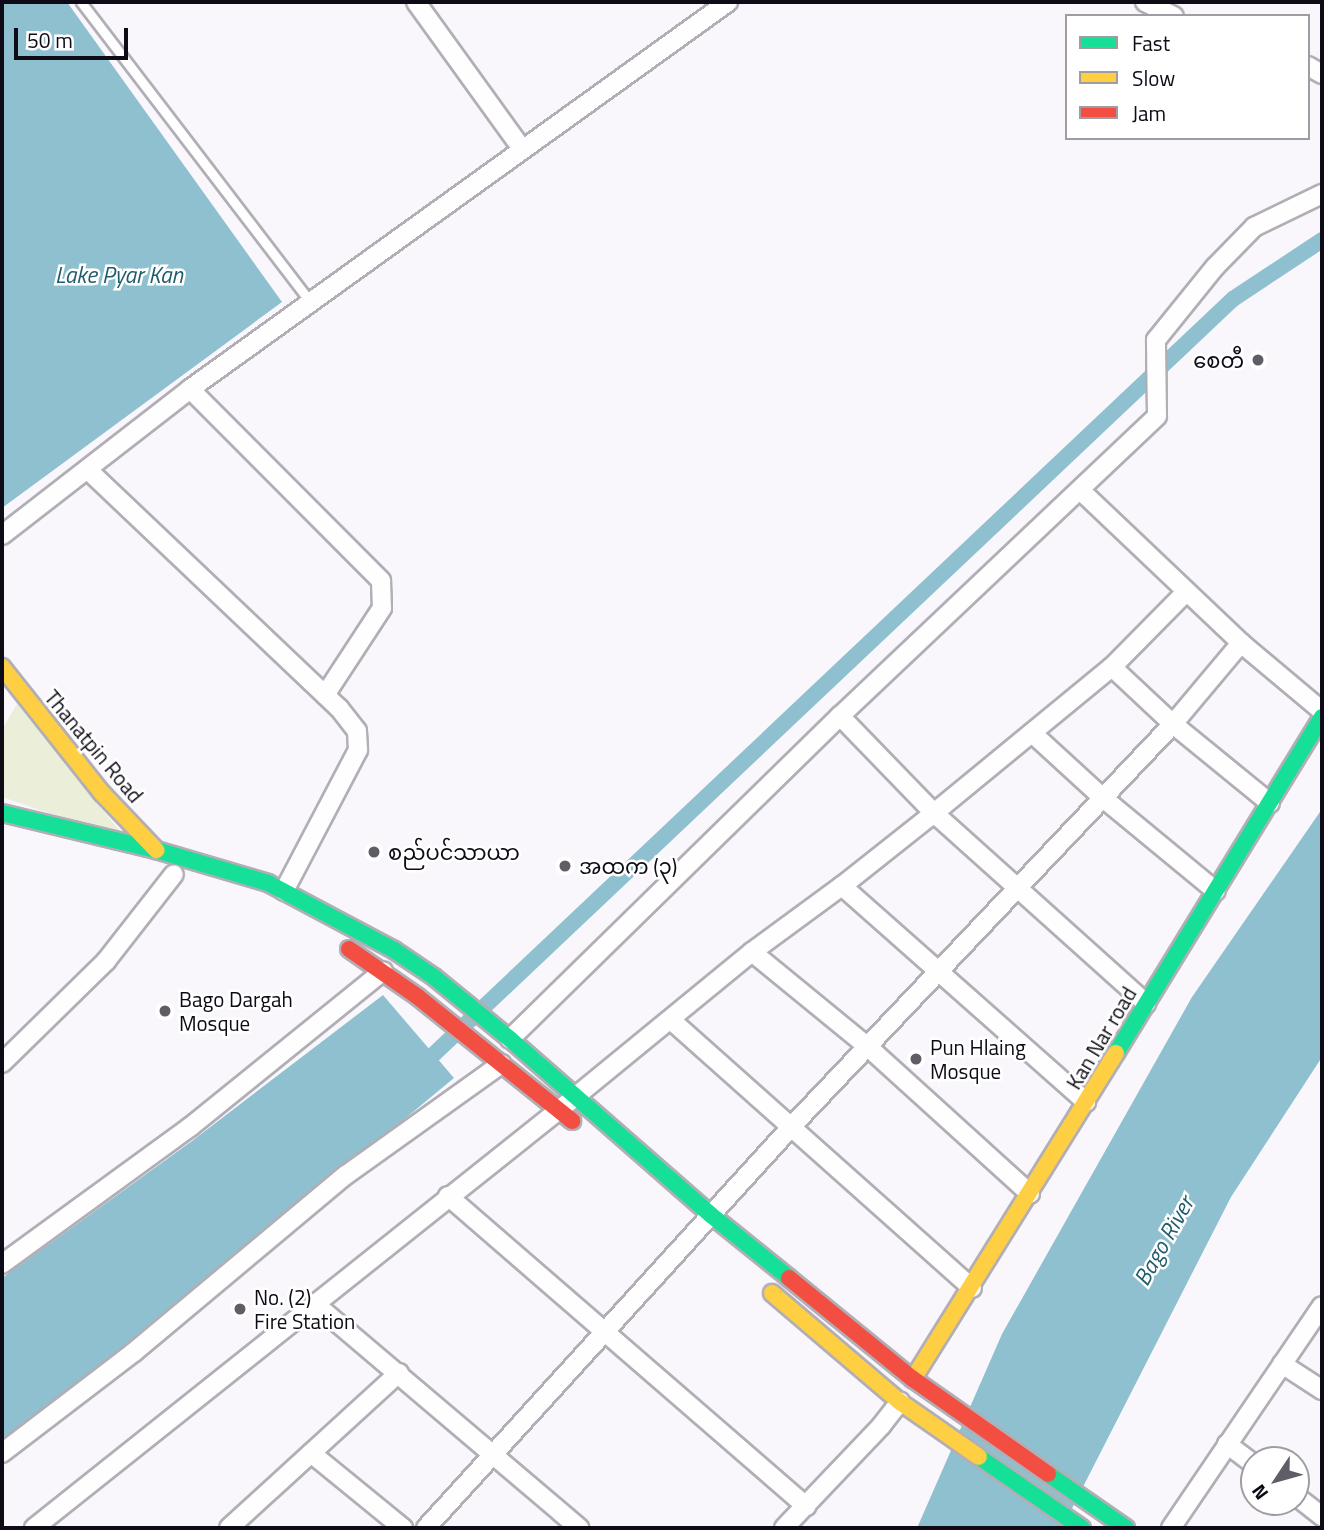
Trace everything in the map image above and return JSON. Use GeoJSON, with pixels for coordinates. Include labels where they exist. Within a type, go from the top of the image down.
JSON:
{"type":"FeatureCollection","features":[{"type":"Feature","properties":{"kind":"main road","name":"Thanatpin Road"},"geometry":{"type":"LineString","coordinates":[[2,667],[102,793],[156,850]]}},
{"type":"Feature","properties":{"kind":"main road","name":"Kan Nar road"},"geometry":{"type":"LineString","coordinates":[[913,1378],[972,1288],[1322,717]]}},
{"type":"Feature","properties":{"kind":"main road"},"geometry":{"type":"LineString","coordinates":[[2,813],[156,850],[284,891],[373,937],[434,977],[510,1039],[711,1215],[913,1378],[1126,1528]]}},
{"type":"Feature","properties":{"kind":"main road"},"geometry":{"type":"LineString","coordinates":[[330,938],[383,971],[418,997],[580,1129]]}},
{"type":"Feature","properties":{"kind":"main road"},"geometry":{"type":"LineString","coordinates":[[758,1281],[906,1406],[1082,1528]]}},
{"type":"Feature","properties":{"kind":"street"},"geometry":{"type":"LineString","coordinates":[[416,2],[522,149]]}},
{"type":"Feature","properties":{"kind":"street"},"geometry":{"type":"LineString","coordinates":[[2,536],[190,389],[728,2]]}},
{"type":"Feature","properties":{"kind":"street"},"geometry":{"type":"LineString","coordinates":[[1145,2],[1170,14]]}},
{"type":"Feature","properties":{"kind":"street"},"geometry":{"type":"LineString","coordinates":[[510,1039],[839,716],[1157,416],[1156,340],[1215,267],[1254,227],[1322,194]]}},
{"type":"Feature","properties":{"kind":"street"},"geometry":{"type":"LineString","coordinates":[[190,389],[381,581],[382,608],[325,695]]}},
{"type":"Feature","properties":{"kind":"street"},"geometry":{"type":"LineString","coordinates":[[88,470],[325,695],[356,731],[358,750],[284,891]]}},
{"type":"Feature","properties":{"kind":"street"},"geometry":{"type":"LineString","coordinates":[[1080,490],[1241,643],[1322,711]]}},
{"type":"Feature","properties":{"kind":"street"},"geometry":{"type":"LineString","coordinates":[[34,1528],[448,1196],[559,1111],[752,952],[842,886],[934,813],[1112,667],[1186,592]]}},
{"type":"Feature","properties":{"kind":"street"},"geometry":{"type":"LineString","coordinates":[[426,1528],[696,1229],[1172,724],[1241,643]]}},
{"type":"Feature","properties":{"kind":"street"},"geometry":{"type":"LineString","coordinates":[[1112,667],[1172,724],[1270,803]]}},
{"type":"Feature","properties":{"kind":"street"},"geometry":{"type":"LineString","coordinates":[[839,716],[934,813],[1146,1003]]}},
{"type":"Feature","properties":{"kind":"street"},"geometry":{"type":"LineString","coordinates":[[1032,733],[1103,798],[1216,891]]}},
{"type":"Feature","properties":{"kind":"street"},"geometry":{"type":"LineString","coordinates":[[2,1063],[106,961],[174,874]]}},
{"type":"Feature","properties":{"kind":"street"},"geometry":{"type":"LineString","coordinates":[[842,886],[1086,1102]]}},
{"type":"Feature","properties":{"kind":"street"},"geometry":{"type":"LineString","coordinates":[[752,952],[867,1046],[1030,1194]]}},
{"type":"Feature","properties":{"kind":"street"},"geometry":{"type":"LineString","coordinates":[[2,1264],[190,1127],[383,971]]}},
{"type":"Feature","properties":{"kind":"street"},"geometry":{"type":"LineString","coordinates":[[671,1020],[972,1288]]}},
{"type":"Feature","properties":{"kind":"street"},"geometry":{"type":"LineString","coordinates":[[2,1453],[134,1352],[346,1175],[497,1061]]}},
{"type":"Feature","properties":{"kind":"street"},"geometry":{"type":"LineString","coordinates":[[448,1196],[806,1506]]}},
{"type":"Feature","properties":{"kind":"street"},"geometry":{"type":"LineString","coordinates":[[314,1303],[579,1528]]}},
{"type":"Feature","properties":{"kind":"street"},"geometry":{"type":"LineString","coordinates":[[1171,1528],[1322,1306]]}},
{"type":"Feature","properties":{"kind":"street"},"geometry":{"type":"LineString","coordinates":[[1282,1364],[1322,1390]]}},
{"type":"Feature","properties":{"kind":"street"},"geometry":{"type":"LineString","coordinates":[[229,1528],[399,1373]]}},
{"type":"Feature","properties":{"kind":"street"},"geometry":{"type":"LineString","coordinates":[[784,1528],[906,1406]]}},
{"type":"Feature","properties":{"kind":"street"},"geometry":{"type":"LineString","coordinates":[[1227,1444],[1240,1454]]}},
{"type":"Feature","properties":{"kind":"street"},"geometry":{"type":"LineString","coordinates":[[311,1453],[403,1528]]}},
{"type":"Feature","properties":{"kind":"lane"},"geometry":{"type":"LineString","coordinates":[[82,2],[310,301]]}},
{"type":"Feature","properties":{"kind":"green space"},"geometry":{"type":"Polygon","coordinates":[[[17,704],[127,840],[2,797],[2,730],[17,704]]]}},
{"type":"Feature","properties":{"kind":"water","name":"Lake Pyar Kan"},"geometry":{"type":"Polygon","coordinates":[[[2,2],[67,2],[282,302],[2,508],[2,2]]]}},
{"type":"Feature","properties":{"kind":"water","name":"Bago River"},"geometry":{"type":"Polygon","coordinates":[[[1322,809],[1322,1057],[1231,1197],[1062,1528],[917,1528],[1002,1334],[1192,997],[1322,809]]]}},
{"type":"Feature","properties":{"kind":"water"},"geometry":{"type":"Polygon","coordinates":[[[383,995],[454,1078],[103,1369],[2,1442],[2,1278],[192,1141],[383,995]]]}},
{"type":"Feature","properties":{"kind":"waterway"},"geometry":{"type":"LineString","coordinates":[[433,1055],[1233,299],[1322,240]]}},
{"type":"Feature","properties":{"kind":"traffic: fast"},"geometry":{"type":"LineString","coordinates":[[1116,1053],[1322,717]]}},
{"type":"Feature","properties":{"kind":"traffic: fast"},"geometry":{"type":"LineString","coordinates":[[2,813],[156,850],[268,883],[394,950],[434,977],[510,1039],[711,1215],[789,1278]]}},
{"type":"Feature","properties":{"kind":"traffic: fast"},"geometry":{"type":"LineString","coordinates":[[979,1457],[1082,1528]]}},
{"type":"Feature","properties":{"kind":"traffic: fast"},"geometry":{"type":"LineString","coordinates":[[1048,1474],[1126,1528]]}},
{"type":"Feature","properties":{"kind":"traffic: slow"},"geometry":{"type":"LineString","coordinates":[[2,667],[102,793],[156,850]]}},
{"type":"Feature","properties":{"kind":"traffic: slow"},"geometry":{"type":"LineString","coordinates":[[913,1379],[1116,1053]]}},
{"type":"Feature","properties":{"kind":"traffic: slow"},"geometry":{"type":"LineString","coordinates":[[772,1293],[900,1402],[979,1457]]}},
{"type":"Feature","properties":{"kind":"traffic: jam"},"geometry":{"type":"LineString","coordinates":[[349,949],[418,997],[572,1121]]}},
{"type":"Feature","properties":{"kind":"traffic: jam"},"geometry":{"type":"LineString","coordinates":[[789,1278],[913,1379],[1048,1474]]}},
{"type":"Feature","properties":{"kind":"place","name":"စေတီ"},"geometry":{"type":"Point","coordinates":[1258,360]}},
{"type":"Feature","properties":{"kind":"place","name":"စည်ပင်သာယာ"},"geometry":{"type":"Point","coordinates":[374,852]}},
{"type":"Feature","properties":{"kind":"place","name":"အထက (၃)"},"geometry":{"type":"Point","coordinates":[565,866]}},
{"type":"Feature","properties":{"kind":"place","name":"Bago Dargah Mosque"},"geometry":{"type":"Point","coordinates":[165,1011]}},
{"type":"Feature","properties":{"kind":"place","name":"Pun Hlaing Mosque"},"geometry":{"type":"Point","coordinates":[916,1059]}},
{"type":"Feature","properties":{"kind":"place","name":"No. (2) Fire Station"},"geometry":{"type":"Point","coordinates":[240,1309]}}]}
